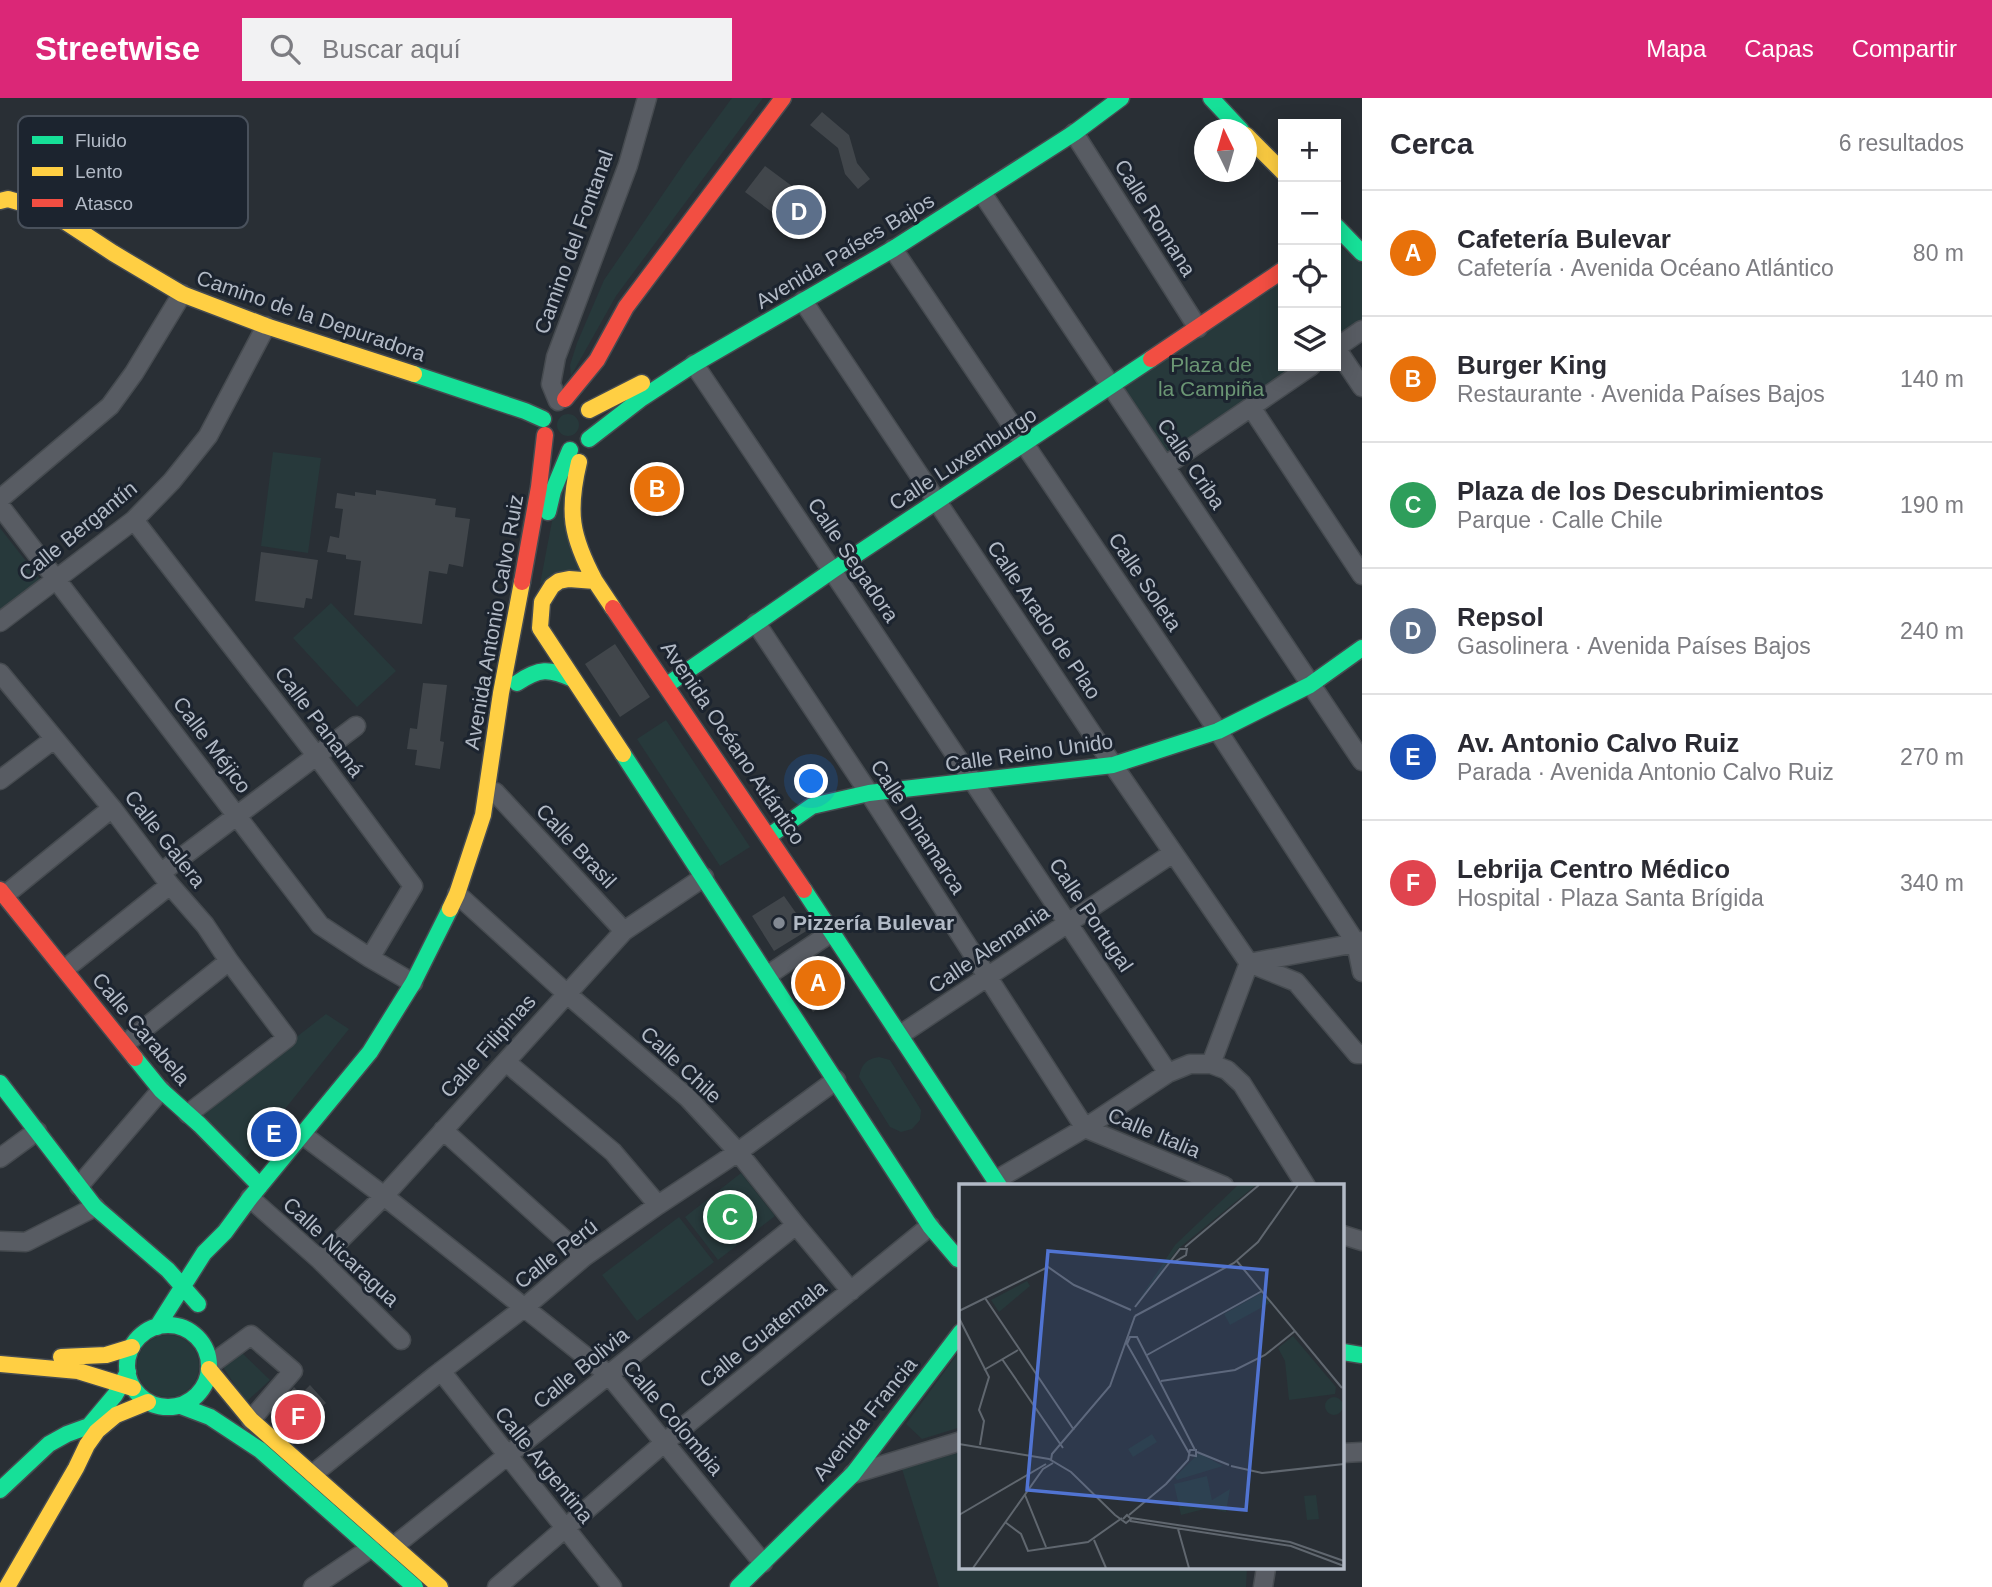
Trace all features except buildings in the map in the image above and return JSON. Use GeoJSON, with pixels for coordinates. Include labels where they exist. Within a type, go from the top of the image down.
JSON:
{"type":"FeatureCollection","features":[{"type":"Feature","properties":{"kind":"street","name":"Camino del Fontanal"},"geometry":{"type":"LineString","coordinates":[[562,400],[551,384],[556,357],[628,165],[647,98]]}},
{"type":"Feature","properties":{"kind":"street","name":"Avenida Países Bajos"},"geometry":{"type":"LineString","coordinates":[[581,444],[642,398],[694,364],[803,301],[886,241],[1068,122],[1100,98]]}},
{"type":"Feature","properties":{"kind":"street","name":"Avenida Países Bajos"},"geometry":{"type":"LineString","coordinates":[[587,408],[636,387],[777,299],[982,193],[1074,133],[1121,98]]}},
{"type":"Feature","properties":{"kind":"street"},"geometry":{"type":"LineString","coordinates":[[1210,98],[1230,119]]}},
{"type":"Feature","properties":{"kind":"street"},"geometry":{"type":"LineString","coordinates":[[597,360],[587,408],[593,425],[581,444],[555,446],[544,427],[551,405],[562,400],[597,360],[626,307],[783,99]]}},
{"type":"Feature","properties":{"kind":"street","name":"Calle Romana"},"geometry":{"type":"LineString","coordinates":[[1074,133],[1198,328]]}},
{"type":"Feature","properties":{"kind":"street"},"geometry":{"type":"LineString","coordinates":[[1257,146],[1278,168]]}},
{"type":"Feature","properties":{"kind":"street","name":"Calle Criba"},"geometry":{"type":"LineString","coordinates":[[982,193],[1362,761]]}},
{"type":"Feature","properties":{"kind":"street","name":"Camino de la Depuradora"},"geometry":{"type":"LineString","coordinates":[[0,201],[8,199],[18,202]]}},
{"type":"Feature","properties":{"kind":"street","name":"Camino de la Depuradora"},"geometry":{"type":"LineString","coordinates":[[75,228],[181,294],[266,326],[525,411],[544,427]]}},
{"type":"Feature","properties":{"kind":"street"},"geometry":{"type":"LineString","coordinates":[[1341,235],[1362,253]]}},
{"type":"Feature","properties":{"kind":"street","name":"Calle Soleta"},"geometry":{"type":"LineString","coordinates":[[886,241],[1025,442],[1359,942]]}},
{"type":"Feature","properties":{"kind":"street","name":"Calle Luxemburgo"},"geometry":{"type":"LineString","coordinates":[[667,685],[833,570],[1112,387],[1278,273]]}},
{"type":"Feature","properties":{"kind":"street"},"geometry":{"type":"LineString","coordinates":[[0,499],[110,406],[134,373],[181,294]]}},
{"type":"Feature","properties":{"kind":"street","name":"Calle Arado de Plao"},"geometry":{"type":"LineString","coordinates":[[803,301],[1113,765],[1250,963]]}},
{"type":"Feature","properties":{"kind":"street","name":"Calle Bergantín"},"geometry":{"type":"LineString","coordinates":[[0,622],[134,520],[172,481],[208,436],[266,326]]}},
{"type":"Feature","properties":{"kind":"street"},"geometry":{"type":"LineString","coordinates":[[1341,345],[1362,330]]}},
{"type":"Feature","properties":{"kind":"street"},"geometry":{"type":"LineString","coordinates":[[1341,356],[1362,387]]}},
{"type":"Feature","properties":{"kind":"street","name":"Calle Segadora"},"geometry":{"type":"LineString","coordinates":[[694,364],[975,782]]}},
{"type":"Feature","properties":{"kind":"street"},"geometry":{"type":"LineString","coordinates":[[1165,466],[1304,371]]}},
{"type":"Feature","properties":{"kind":"street"},"geometry":{"type":"LineString","coordinates":[[562,400],[576,400],[587,408]]}},
{"type":"Feature","properties":{"kind":"street"},"geometry":{"type":"LineString","coordinates":[[1251,407],[1362,575]]}},
{"type":"Feature","properties":{"kind":"street","name":"Avenida Antonio Calvo Ruiz"},"geometry":{"type":"LineString","coordinates":[[483,815],[501,693],[540,486],[544,427]]}},
{"type":"Feature","properties":{"kind":"street","name":"Avenida Antonio Calvo Ruiz"},"geometry":{"type":"LineString","coordinates":[[157,1327],[204,1253],[225,1232],[369,1052],[413,982],[457,894],[504,762],[546,518],[554,491],[581,444]]}},
{"type":"Feature","properties":{"kind":"street","name":"Avenida Océano Atlántico"},"geometry":{"type":"LineString","coordinates":[[581,444],[571,491],[570,511],[573,533],[581,557],[769,836],[997,1183]]}},
{"type":"Feature","properties":{"kind":"street","name":"Calle Méjico"},"geometry":{"type":"LineString","coordinates":[[0,506],[320,925],[413,982]]}},
{"type":"Feature","properties":{"kind":"street","name":"Calle Panamá"},"geometry":{"type":"LineString","coordinates":[[134,520],[414,886],[370,958]]}},
{"type":"Feature","properties":{"kind":"street"},"geometry":{"type":"LineString","coordinates":[[540,628],[539,609],[544,594],[554,584],[578,578],[595,581]]}},
{"type":"Feature","properties":{"kind":"street"},"geometry":{"type":"LineString","coordinates":[[521,588],[540,628],[573,679],[930,1226],[959,1259]]}},
{"type":"Feature","properties":{"kind":"street","name":"Calle Dinamarca"},"geometry":{"type":"LineString","coordinates":[[756,623],[1085,1128]]}},
{"type":"Feature","properties":{"kind":"street","name":"Calle Reino Unido"},"geometry":{"type":"LineString","coordinates":[[769,836],[812,806],[869,793],[1113,765],[1218,731],[1310,685],[1362,648]]}},
{"type":"Feature","properties":{"kind":"street"},"geometry":{"type":"LineString","coordinates":[[517,683],[542,669],[557,671],[573,679]]}},
{"type":"Feature","properties":{"kind":"street","name":"Calle Galera"},"geometry":{"type":"LineString","coordinates":[[0,673],[205,925],[287,1038],[188,1114]]}},
{"type":"Feature","properties":{"kind":"street"},"geometry":{"type":"LineString","coordinates":[[65,969],[237,815],[356,726]]}},
{"type":"Feature","properties":{"kind":"street"},"geometry":{"type":"LineString","coordinates":[[0,780],[54,739]]}},
{"type":"Feature","properties":{"kind":"street","name":"Calle Portugal"},"geometry":{"type":"LineString","coordinates":[[975,782],[1168,1073]]}},
{"type":"Feature","properties":{"kind":"street","name":"Calle Brasil"},"geometry":{"type":"LineString","coordinates":[[495,792],[624,931]]}},
{"type":"Feature","properties":{"kind":"street"},"geometry":{"type":"LineString","coordinates":[[2,892],[112,808]]}},
{"type":"Feature","properties":{"kind":"street","name":"Calle Alemania"},"geometry":{"type":"LineString","coordinates":[[900,1035],[1173,853]]}},
{"type":"Feature","properties":{"kind":"street","name":"Calle Filipinas"},"geometry":{"type":"LineString","coordinates":[[320,1260],[384,1196],[624,931],[704,877]]}},
{"type":"Feature","properties":{"kind":"street","name":"Calle Carabela"},"geometry":{"type":"LineString","coordinates":[[2,892],[161,1090],[188,1114],[255,1192]]}},
{"type":"Feature","properties":{"kind":"street","name":"Calle Chile"},"geometry":{"type":"LineString","coordinates":[[457,894],[688,1098],[738,1152],[851,1291]]}},
{"type":"Feature","properties":{"kind":"street"},"geometry":{"type":"LineString","coordinates":[[768,975],[832,932]]}},
{"type":"Feature","properties":{"kind":"street"},"geometry":{"type":"LineString","coordinates":[[1250,963],[1359,942],[1362,972]]}},
{"type":"Feature","properties":{"kind":"street"},"geometry":{"type":"LineString","coordinates":[[125,1044],[229,961]]}},
{"type":"Feature","properties":{"kind":"street"},"geometry":{"type":"LineString","coordinates":[[1250,963],[1296,982],[1357,1054],[1362,1054]]}},
{"type":"Feature","properties":{"kind":"street"},"geometry":{"type":"LineString","coordinates":[[1211,1064],[1250,963]]}},
{"type":"Feature","properties":{"kind":"street"},"geometry":{"type":"LineString","coordinates":[[506,1062],[613,1152],[658,1205]]}},
{"type":"Feature","properties":{"kind":"street"},"geometry":{"type":"LineString","coordinates":[[1085,1128],[1168,1073],[1190,1064],[1211,1064],[1227,1070],[1242,1084],[1305,1184]]}},
{"type":"Feature","properties":{"kind":"street","name":"Calle Perú"},"geometry":{"type":"LineString","coordinates":[[313,1474],[525,1307],[584,1257],[738,1152],[836,1080]]}},
{"type":"Feature","properties":{"kind":"street"},"geometry":{"type":"LineString","coordinates":[[0,1083],[95,1207],[168,1270],[198,1304]]}},
{"type":"Feature","properties":{"kind":"street"},"geometry":{"type":"LineString","coordinates":[[79,1186],[161,1090]]}},
{"type":"Feature","properties":{"kind":"street","name":"Calle Italia"},"geometry":{"type":"LineString","coordinates":[[997,1183],[1085,1128],[1219,1184]]}},
{"type":"Feature","properties":{"kind":"street"},"geometry":{"type":"LineString","coordinates":[[443,1130],[584,1257]]}},
{"type":"Feature","properties":{"kind":"street"},"geometry":{"type":"LineString","coordinates":[[0,1158],[37,1131]]}},
{"type":"Feature","properties":{"kind":"street","name":"Calle Colombia"},"geometry":{"type":"LineString","coordinates":[[303,1135],[609,1375],[764,1563]]}},
{"type":"Feature","properties":{"kind":"street","name":"Calle Nicaragua"},"geometry":{"type":"LineString","coordinates":[[255,1192],[401,1339]]}},
{"type":"Feature","properties":{"kind":"street"},"geometry":{"type":"LineString","coordinates":[[0,1241],[26,1242],[95,1207]]}},
{"type":"Feature","properties":{"kind":"street","name":"Calle Bolivia"},"geometry":{"type":"LineString","coordinates":[[394,1546],[796,1226]]}},
{"type":"Feature","properties":{"kind":"street","name":"Calle Guatemala"},"geometry":{"type":"LineString","coordinates":[[497,1587],[665,1443],[930,1226]]}},
{"type":"Feature","properties":{"kind":"street","name":"Avenida Antonio Calvo Ruiz"},"geometry":{"type":"LineString","coordinates":[[200,1340],[198,1304],[206,1269],[225,1232]]}},
{"type":"Feature","properties":{"kind":"street"},"geometry":{"type":"LineString","coordinates":[[1344,1235],[1362,1241]]}},
{"type":"Feature","properties":{"kind":"street"},"geometry":{"type":"LineString","coordinates":[[0,1354],[97,1357],[115,1354],[132,1347],[147,1331],[169,1325],[181,1327],[200,1340],[208,1356],[209,1367],[207,1381],[201,1392],[181,1406],[170,1407],[148,1402],[127,1381],[78,1371],[6,1367]]}},
{"type":"Feature","properties":{"kind":"street"},"geometry":{"type":"LineString","coordinates":[[209,1367],[251,1335],[293,1371],[251,1420]]}},
{"type":"Feature","properties":{"kind":"street","name":"Avenida Francia"},"geometry":{"type":"LineString","coordinates":[[738,1587],[853,1474],[959,1335]]}},
{"type":"Feature","properties":{"kind":"street"},"geometry":{"type":"LineString","coordinates":[[0,1490],[49,1444],[89,1426],[127,1381],[128,1359],[132,1347]]}},
{"type":"Feature","properties":{"kind":"street"},"geometry":{"type":"LineString","coordinates":[[1344,1352],[1362,1355]]}},
{"type":"Feature","properties":{"kind":"street"},"geometry":{"type":"LineString","coordinates":[[209,1367],[251,1420],[440,1587]]}},
{"type":"Feature","properties":{"kind":"street","name":"Calle Argentina"},"geometry":{"type":"LineString","coordinates":[[441,1371],[612,1587]]}},
{"type":"Feature","properties":{"kind":"street"},"geometry":{"type":"LineString","coordinates":[[7,1587],[97,1431],[116,1415],[148,1402]]}},
{"type":"Feature","properties":{"kind":"street"},"geometry":{"type":"LineString","coordinates":[[181,1406],[210,1417],[260,1450],[415,1587]]}},
{"type":"Feature","properties":{"kind":"street"},"geometry":{"type":"LineString","coordinates":[[853,1474],[959,1442]]}},
{"type":"Feature","properties":{"kind":"street"},"geometry":{"type":"LineString","coordinates":[[1344,1453],[1362,1452]]}},
{"type":"Feature","properties":{"kind":"street"},"geometry":{"type":"LineString","coordinates":[[313,1587],[371,1548]]}},
{"type":"Feature","properties":{"kind":"green space"},"geometry":{"type":"Polygon","coordinates":[[[732,98],[763,98],[616,296],[571,376],[570,365],[577,343],[604,280],[732,98]]]}},
{"type":"Feature","properties":{"kind":"green space"},"geometry":{"type":"Polygon","coordinates":[[[1341,247],[1362,264],[1362,324],[1341,339],[1341,247]]]}},
{"type":"Feature","properties":{"kind":"green space","name":"Plaza de la Campiña"},"geometry":{"type":"Polygon","coordinates":[[[1278,281],[1278,371],[1294,371],[1166,457],[1121,388],[1278,281]]]}},
{"type":"Feature","properties":{"kind":"green space"},"geometry":{"type":"Polygon","coordinates":[[[568,414],[576,417],[579,425],[576,433],[568,436],[560,433],[557,425],[560,417],[568,414]]]}},
{"type":"Feature","properties":{"kind":"green space"},"geometry":{"type":"Polygon","coordinates":[[[273,452],[321,458],[308,553],[261,546],[273,452]]]}},
{"type":"Feature","properties":{"kind":"green space"},"geometry":{"type":"Polygon","coordinates":[[[565,477],[580,570],[540,584],[554,511],[565,477]]]}},
{"type":"Feature","properties":{"kind":"green space"},"geometry":{"type":"Polygon","coordinates":[[[0,528],[40,579],[0,610],[0,528]]]}},
{"type":"Feature","properties":{"kind":"green space"},"geometry":{"type":"Polygon","coordinates":[[[331,603],[396,671],[357,707],[293,638],[331,603]]]}},
{"type":"Feature","properties":{"kind":"green space"},"geometry":{"type":"Polygon","coordinates":[[[666,720],[750,847],[720,866],[637,739],[666,720]]]}},
{"type":"Feature","properties":{"kind":"green space"},"geometry":{"type":"Polygon","coordinates":[[[326,1014],[349,1029],[245,1159],[198,1114],[326,1014]]]}},
{"type":"Feature","properties":{"kind":"green space"},"geometry":{"type":"Polygon","coordinates":[[[879,1057],[890,1060],[921,1110],[920,1120],[912,1129],[901,1132],[890,1127],[859,1077],[865,1063],[879,1057]]]}},
{"type":"Feature","properties":{"kind":"green space"},"geometry":{"type":"Polygon","coordinates":[[[741,1173],[775,1216],[718,1260],[685,1217],[741,1173]]]}},
{"type":"Feature","properties":{"kind":"green space"},"geometry":{"type":"Polygon","coordinates":[[[679,1217],[714,1262],[637,1321],[602,1275],[679,1217]]]}},
{"type":"Feature","properties":{"kind":"green space"},"geometry":{"type":"Polygon","coordinates":[[[168,1335],[180,1337],[190,1344],[197,1354],[197,1378],[190,1388],[180,1395],[168,1397],[156,1395],[146,1388],[139,1378],[137,1366],[139,1354],[146,1344],[156,1337],[168,1335]]]}},
{"type":"Feature","properties":{"kind":"green space"},"geometry":{"type":"Polygon","coordinates":[[[240,1351],[270,1380],[246,1402],[223,1367],[240,1351]]]}},
{"type":"Feature","properties":{"kind":"green space"},"geometry":{"type":"Polygon","coordinates":[[[959,1352],[959,1428],[922,1439],[906,1424],[959,1352]]]}},
{"type":"Feature","properties":{"kind":"green space"},"geometry":{"type":"Polygon","coordinates":[[[959,1453],[959,1570],[1247,1570],[1246,1587],[939,1587],[902,1469],[959,1453]]]}},
{"type":"Feature","properties":{"kind":"traffic: fast"},"geometry":{"type":"LineString","coordinates":[[589,439],[642,398],[694,364],[893,249],[1074,133],[1121,98]]}},
{"type":"Feature","properties":{"kind":"traffic: fast"},"geometry":{"type":"LineString","coordinates":[[1211,98],[1231,119]]}},
{"type":"Feature","properties":{"kind":"traffic: fast"},"geometry":{"type":"LineString","coordinates":[[1341,231],[1362,253]]}},
{"type":"Feature","properties":{"kind":"traffic: fast"},"geometry":{"type":"LineString","coordinates":[[667,685],[833,570],[1151,359]]}},
{"type":"Feature","properties":{"kind":"traffic: fast"},"geometry":{"type":"LineString","coordinates":[[414,374],[543,419]]}},
{"type":"Feature","properties":{"kind":"traffic: fast"},"geometry":{"type":"LineString","coordinates":[[548,512],[553,491],[570,450]]}},
{"type":"Feature","properties":{"kind":"traffic: fast"},"geometry":{"type":"LineString","coordinates":[[769,836],[812,806],[869,793],[1113,765],[1218,731],[1310,685],[1362,648]]}},
{"type":"Feature","properties":{"kind":"traffic: fast"},"geometry":{"type":"LineString","coordinates":[[517,683],[532,674],[544,671],[573,679]]}},
{"type":"Feature","properties":{"kind":"traffic: fast"},"geometry":{"type":"LineString","coordinates":[[623,754],[930,1226],[959,1259]]}},
{"type":"Feature","properties":{"kind":"traffic: fast"},"geometry":{"type":"LineString","coordinates":[[804,890],[998,1184]]}},
{"type":"Feature","properties":{"kind":"traffic: fast"},"geometry":{"type":"LineString","coordinates":[[157,1327],[204,1253],[225,1232],[370,1052],[413,983],[450,909]]}},
{"type":"Feature","properties":{"kind":"traffic: fast"},"geometry":{"type":"LineString","coordinates":[[135,1058],[161,1090],[260,1186]]}},
{"type":"Feature","properties":{"kind":"traffic: fast"},"geometry":{"type":"LineString","coordinates":[[0,1083],[95,1207],[168,1270],[198,1304]]}},
{"type":"Feature","properties":{"kind":"traffic: fast"},"geometry":{"type":"LineString","coordinates":[[168,1325],[184,1328],[197,1337],[206,1350],[209,1366],[206,1382],[197,1395],[184,1404],[168,1407],[152,1404],[139,1395],[130,1382],[127,1366],[130,1350],[139,1337],[152,1328],[168,1325]]}},
{"type":"Feature","properties":{"kind":"traffic: fast"},"geometry":{"type":"LineString","coordinates":[[738,1587],[853,1474],[959,1335]]}},
{"type":"Feature","properties":{"kind":"traffic: fast"},"geometry":{"type":"LineString","coordinates":[[1344,1352],[1362,1355]]}},
{"type":"Feature","properties":{"kind":"traffic: fast"},"geometry":{"type":"LineString","coordinates":[[0,1490],[49,1444],[89,1426],[115,1395],[128,1372]]}},
{"type":"Feature","properties":{"kind":"traffic: fast"},"geometry":{"type":"LineString","coordinates":[[181,1406],[210,1417],[260,1450],[415,1587]]}},
{"type":"Feature","properties":{"kind":"traffic: slow"},"geometry":{"type":"LineString","coordinates":[[1257,146],[1278,167]]}},
{"type":"Feature","properties":{"kind":"traffic: slow"},"geometry":{"type":"LineString","coordinates":[[0,201],[8,199],[18,202]]}},
{"type":"Feature","properties":{"kind":"traffic: slow"},"geometry":{"type":"LineString","coordinates":[[75,228],[182,294],[266,326],[414,374]]}},
{"type":"Feature","properties":{"kind":"traffic: slow"},"geometry":{"type":"LineString","coordinates":[[589,410],[642,383]]}},
{"type":"Feature","properties":{"kind":"traffic: slow"},"geometry":{"type":"LineString","coordinates":[[579,462],[572,510],[576,537],[595,581]]}},
{"type":"Feature","properties":{"kind":"traffic: slow"},"geometry":{"type":"LineString","coordinates":[[613,608],[595,581],[559,581],[552,586],[542,602],[540,628],[623,754]]}},
{"type":"Feature","properties":{"kind":"traffic: slow"},"geometry":{"type":"LineString","coordinates":[[450,909],[483,815],[501,693],[522,582]]}},
{"type":"Feature","properties":{"kind":"traffic: slow"},"geometry":{"type":"LineString","coordinates":[[61,1357],[106,1355],[132,1347]]}},
{"type":"Feature","properties":{"kind":"traffic: slow"},"geometry":{"type":"LineString","coordinates":[[0,1364],[78,1371],[133,1388]]}},
{"type":"Feature","properties":{"kind":"traffic: slow"},"geometry":{"type":"LineString","coordinates":[[209,1369],[251,1420],[440,1587]]}},
{"type":"Feature","properties":{"kind":"traffic: slow"},"geometry":{"type":"LineString","coordinates":[[7,1587],[97,1431],[116,1415],[148,1402]]}},
{"type":"Feature","properties":{"kind":"traffic: jam"},"geometry":{"type":"LineString","coordinates":[[565,399],[597,360],[626,307],[783,98]]}},
{"type":"Feature","properties":{"kind":"traffic: jam"},"geometry":{"type":"LineString","coordinates":[[1151,359],[1278,273]]}},
{"type":"Feature","properties":{"kind":"traffic: jam"},"geometry":{"type":"LineString","coordinates":[[522,582],[539,487],[545,435]]}},
{"type":"Feature","properties":{"kind":"traffic: jam"},"geometry":{"type":"LineString","coordinates":[[613,608],[804,890]]}},
{"type":"Feature","properties":{"kind":"traffic: jam"},"geometry":{"type":"LineString","coordinates":[[0,890],[135,1058]]}},
{"type":"Feature","properties":{"kind":"place","name":"Repsol"},"geometry":{"type":"Point","coordinates":[799,212]}},
{"type":"Feature","properties":{"kind":"place","name":"Burger King"},"geometry":{"type":"Point","coordinates":[657,489]}},
{"type":"Feature","properties":{"kind":"place","name":"Pizzería Bulevar"},"geometry":{"type":"Point","coordinates":[779,923]}},
{"type":"Feature","properties":{"kind":"place","name":"Cafetería Bulevar"},"geometry":{"type":"Point","coordinates":[818,983]}},
{"type":"Feature","properties":{"kind":"place","name":"Av. Antonio Calvo Ruiz"},"geometry":{"type":"Point","coordinates":[274,1134]}},
{"type":"Feature","properties":{"kind":"place","name":"Plaza de los Descubrimientos"},"geometry":{"type":"Point","coordinates":[730,1217]}},
{"type":"Feature","properties":{"kind":"place","name":"Lebrija Centro Médico"},"geometry":{"type":"Point","coordinates":[298,1417]}}]}
